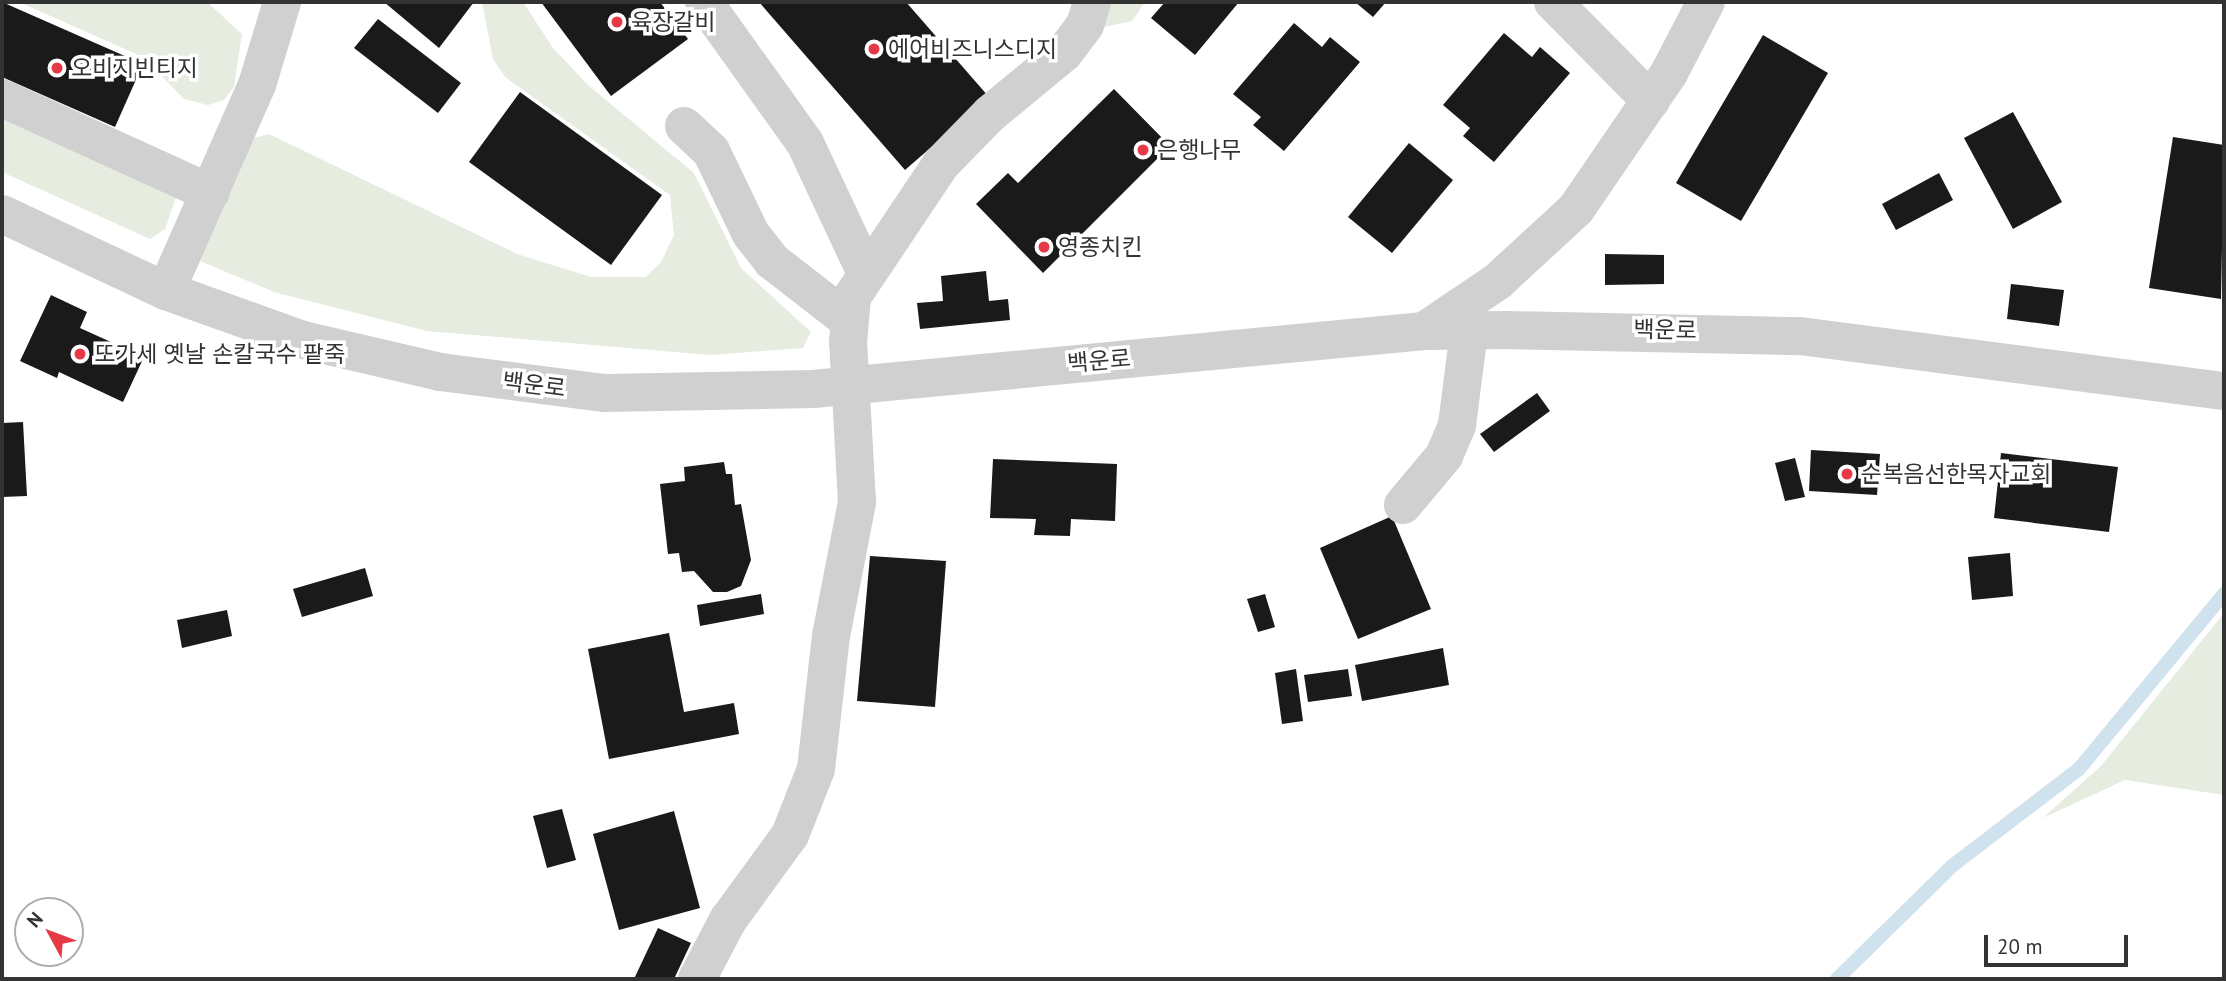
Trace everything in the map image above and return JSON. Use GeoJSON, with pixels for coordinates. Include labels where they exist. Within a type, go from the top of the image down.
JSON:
{"type":"FeatureCollection","features":[{"type":"Feature","properties":{"kind":"street"},"geometry":{"type":"LineString","coordinates":[[166,291],[257,85],[282,2]]}},
{"type":"Feature","properties":{"kind":"street"},"geometry":{"type":"LineString","coordinates":[[704,2],[805,143],[866,273]]}},
{"type":"Feature","properties":{"kind":"street"},"geometry":{"type":"LineString","coordinates":[[697,979],[728,920],[790,835],[816,769],[831,636],[857,502],[848,320],[866,273],[941,164],[989,114],[1064,53],[1085,24],[1092,2]]}},
{"type":"Feature","properties":{"kind":"street"},"geometry":{"type":"LineString","coordinates":[[1553,2],[1651,101]]}},
{"type":"Feature","properties":{"kind":"street"},"geometry":{"type":"LineString","coordinates":[[1424,331],[1497,281],[1576,209],[1651,101],[1706,2]]}},
{"type":"Feature","properties":{"kind":"street"},"geometry":{"type":"LineString","coordinates":[[2,97],[210,193]]}},
{"type":"Feature","properties":{"kind":"street"},"geometry":{"type":"LineString","coordinates":[[684,126],[711,151],[751,234],[772,261],[848,320]]}},
{"type":"Feature","properties":{"kind":"street","name":"백운로"},"geometry":{"type":"LineString","coordinates":[[2,214],[166,291],[370,359],[518,385],[657,396],[853,385],[1424,331],[1691,330],[1800,336],[2224,391]]}},
{"type":"Feature","properties":{"kind":"street"},"geometry":{"type":"LineString","coordinates":[[1403,505],[1444,456],[1457,425],[1469,331]]}},
{"type":"Feature","properties":{"kind":"shaded area"},"geometry":{"type":"Polygon","coordinates":[[[19,2],[207,2],[242,34],[234,87],[224,100],[208,105],[184,99],[143,57],[19,2]]]}},
{"type":"Feature","properties":{"kind":"shaded area"},"geometry":{"type":"Polygon","coordinates":[[[482,2],[523,2],[553,48],[588,85],[694,173],[741,268],[811,332],[803,348],[710,355],[427,331],[274,292],[200,261],[247,140],[269,134],[517,254],[591,277],[646,277],[661,262],[674,235],[670,195],[505,77],[493,59],[482,2]]]}},
{"type":"Feature","properties":{"kind":"shaded area"},"geometry":{"type":"Polygon","coordinates":[[[1102,2],[1145,2],[1132,21],[1096,29],[1102,2]]]}},
{"type":"Feature","properties":{"kind":"shaded area"},"geometry":{"type":"Polygon","coordinates":[[[2,112],[176,197],[165,229],[150,239],[2,172],[2,112]]]}},
{"type":"Feature","properties":{"kind":"shaded area"},"geometry":{"type":"Polygon","coordinates":[[[2224,613],[2224,795],[2125,780],[2043,818],[2101,766],[2224,613]]]}},
{"type":"Feature","properties":{"kind":"building"},"geometry":{"type":"Polygon","coordinates":[[[2,2],[143,64],[115,127],[2,77],[2,2]]]}},
{"type":"Feature","properties":{"kind":"building"},"geometry":{"type":"Polygon","coordinates":[[[384,2],[474,2],[439,48],[384,2]]]}},
{"type":"Feature","properties":{"kind":"building"},"geometry":{"type":"Polygon","coordinates":[[[541,2],[660,2],[688,39],[611,96],[541,2]]]}},
{"type":"Feature","properties":{"kind":"building","name":"에어비즈니스디지"},"geometry":{"type":"Polygon","coordinates":[[[759,2],[906,2],[989,97],[905,170],[759,2]]]}},
{"type":"Feature","properties":{"kind":"building"},"geometry":{"type":"Polygon","coordinates":[[[1165,2],[1239,2],[1195,55],[1151,18],[1165,2]]]}},
{"type":"Feature","properties":{"kind":"building"},"geometry":{"type":"Polygon","coordinates":[[[1355,2],[1386,2],[1373,17],[1355,2]]]}},
{"type":"Feature","properties":{"kind":"building"},"geometry":{"type":"Polygon","coordinates":[[[378,19],[461,83],[438,113],[354,48],[378,19]]]}},
{"type":"Feature","properties":{"kind":"building"},"geometry":{"type":"Polygon","coordinates":[[[1294,23],[1322,47],[1330,37],[1360,62],[1284,151],[1253,125],[1261,117],[1233,94],[1294,23]]]}},
{"type":"Feature","properties":{"kind":"building"},"geometry":{"type":"Polygon","coordinates":[[[1504,33],[1532,57],[1540,47],[1570,73],[1494,162],[1463,136],[1470,128],[1443,105],[1504,33]]]}},
{"type":"Feature","properties":{"kind":"building"},"geometry":{"type":"Polygon","coordinates":[[[1763,35],[1828,73],[1741,221],[1676,183],[1763,35]]]}},
{"type":"Feature","properties":{"kind":"building"},"geometry":{"type":"Polygon","coordinates":[[[1114,89],[1170,146],[1043,273],[976,204],[1008,173],[1018,183],[1114,89]]]}},
{"type":"Feature","properties":{"kind":"building"},"geometry":{"type":"Polygon","coordinates":[[[520,92],[662,195],[611,265],[469,162],[520,92]]]}},
{"type":"Feature","properties":{"kind":"building"},"geometry":{"type":"Polygon","coordinates":[[[2013,112],[2062,202],[2013,229],[1964,138],[2013,112]]]}},
{"type":"Feature","properties":{"kind":"building"},"geometry":{"type":"Polygon","coordinates":[[[2173,137],[2224,145],[2221,299],[2149,288],[2173,137]]]}},
{"type":"Feature","properties":{"kind":"building"},"geometry":{"type":"Polygon","coordinates":[[[1409,143],[1453,180],[1392,253],[1348,217],[1409,143]]]}},
{"type":"Feature","properties":{"kind":"building"},"geometry":{"type":"Polygon","coordinates":[[[1939,173],[1953,200],[1896,230],[1882,204],[1939,173]]]}},
{"type":"Feature","properties":{"kind":"building"},"geometry":{"type":"Polygon","coordinates":[[[1605,254],[1664,255],[1664,284],[1605,285],[1605,254]]]}},
{"type":"Feature","properties":{"kind":"building"},"geometry":{"type":"Polygon","coordinates":[[[986,271],[989,301],[1008,299],[1010,320],[920,329],[917,303],[943,301],[941,276],[986,271]]]}},
{"type":"Feature","properties":{"kind":"building"},"geometry":{"type":"Polygon","coordinates":[[[2011,284],[2064,290],[2059,326],[2007,319],[2011,284]]]}},
{"type":"Feature","properties":{"kind":"building"},"geometry":{"type":"Polygon","coordinates":[[[51,295],[87,312],[80,328],[144,357],[123,402],[59,372],[57,378],[20,361],[51,295]]]}},
{"type":"Feature","properties":{"kind":"building"},"geometry":{"type":"Polygon","coordinates":[[[1537,393],[1550,411],[1494,452],[1480,434],[1537,393]]]}},
{"type":"Feature","properties":{"kind":"building"},"geometry":{"type":"Polygon","coordinates":[[[23,422],[27,496],[2,497],[2,423],[23,422]]]}},
{"type":"Feature","properties":{"kind":"building"},"geometry":{"type":"Polygon","coordinates":[[[1811,450],[1880,454],[1877,495],[1809,491],[1811,450]]]}},
{"type":"Feature","properties":{"kind":"building"},"geometry":{"type":"Polygon","coordinates":[[[2001,453],[2118,467],[2109,532],[1994,518],[2001,453]]]}},
{"type":"Feature","properties":{"kind":"building"},"geometry":{"type":"Polygon","coordinates":[[[1795,458],[1805,497],[1785,501],[1775,463],[1795,458]]]}},
{"type":"Feature","properties":{"kind":"building"},"geometry":{"type":"Polygon","coordinates":[[[993,459],[1117,464],[1115,521],[1071,519],[1070,536],[1034,535],[1036,519],[990,518],[993,459]]]}},
{"type":"Feature","properties":{"kind":"building"},"geometry":{"type":"Polygon","coordinates":[[[724,462],[726,474],[732,474],[735,505],[741,504],[751,560],[741,586],[727,592],[713,592],[694,571],[682,572],[679,553],[668,554],[660,484],[685,481],[684,467],[724,462]]]}},
{"type":"Feature","properties":{"kind":"building"},"geometry":{"type":"Polygon","coordinates":[[[1392,516],[1431,609],[1358,639],[1320,548],[1392,516]]]}},
{"type":"Feature","properties":{"kind":"building"},"geometry":{"type":"Polygon","coordinates":[[[2010,553],[2013,596],[1972,600],[1968,557],[2010,553]]]}},
{"type":"Feature","properties":{"kind":"building"},"geometry":{"type":"Polygon","coordinates":[[[870,556],[946,561],[935,707],[857,701],[870,556]]]}},
{"type":"Feature","properties":{"kind":"building"},"geometry":{"type":"Polygon","coordinates":[[[365,568],[373,596],[302,617],[293,589],[365,568]]]}},
{"type":"Feature","properties":{"kind":"building"},"geometry":{"type":"Polygon","coordinates":[[[761,594],[764,614],[700,626],[697,605],[761,594]]]}},
{"type":"Feature","properties":{"kind":"building"},"geometry":{"type":"Polygon","coordinates":[[[1265,594],[1275,627],[1258,632],[1247,599],[1265,594]]]}},
{"type":"Feature","properties":{"kind":"building"},"geometry":{"type":"Polygon","coordinates":[[[227,610],[232,636],[182,648],[177,620],[227,610]]]}},
{"type":"Feature","properties":{"kind":"building"},"geometry":{"type":"Polygon","coordinates":[[[669,633],[684,712],[734,703],[739,734],[609,759],[588,649],[669,633]]]}},
{"type":"Feature","properties":{"kind":"building"},"geometry":{"type":"Polygon","coordinates":[[[1443,648],[1449,685],[1362,701],[1355,665],[1443,648]]]}},
{"type":"Feature","properties":{"kind":"building"},"geometry":{"type":"Polygon","coordinates":[[[1296,669],[1303,721],[1282,724],[1275,673],[1296,669]]]}},
{"type":"Feature","properties":{"kind":"building"},"geometry":{"type":"Polygon","coordinates":[[[1348,669],[1352,696],[1308,702],[1304,675],[1348,669]]]}},
{"type":"Feature","properties":{"kind":"building"},"geometry":{"type":"Polygon","coordinates":[[[562,809],[576,860],[547,868],[533,816],[562,809]]]}},
{"type":"Feature","properties":{"kind":"building"},"geometry":{"type":"Polygon","coordinates":[[[674,811],[700,908],[619,930],[593,834],[674,811]]]}},
{"type":"Feature","properties":{"kind":"building"},"geometry":{"type":"Polygon","coordinates":[[[658,928],[691,943],[674,979],[634,979],[658,928]]]}},
{"type":"Feature","properties":{"kind":"waterway"},"geometry":{"type":"LineString","coordinates":[[1837,979],[1952,866],[2079,769],[2224,594]]}},
{"type":"Feature","properties":{"kind":"place","name":"육장갈비"},"geometry":{"type":"Point","coordinates":[617,22]}},
{"type":"Feature","properties":{"kind":"place","name":"에어비즈니스디지"},"geometry":{"type":"Point","coordinates":[874,49]}},
{"type":"Feature","properties":{"kind":"place","name":"오비지빈티지"},"geometry":{"type":"Point","coordinates":[57,68]}},
{"type":"Feature","properties":{"kind":"place","name":"은행나무"},"geometry":{"type":"Point","coordinates":[1143,150]}},
{"type":"Feature","properties":{"kind":"place","name":"영종치킨"},"geometry":{"type":"Point","coordinates":[1044,247]}},
{"type":"Feature","properties":{"kind":"place","name":"또가세 옛날 손칼국수 팥죽"},"geometry":{"type":"Point","coordinates":[80,354]}},
{"type":"Feature","properties":{"kind":"place","name":"순복음선한목자교회"},"geometry":{"type":"Point","coordinates":[1847,474]}}]}
